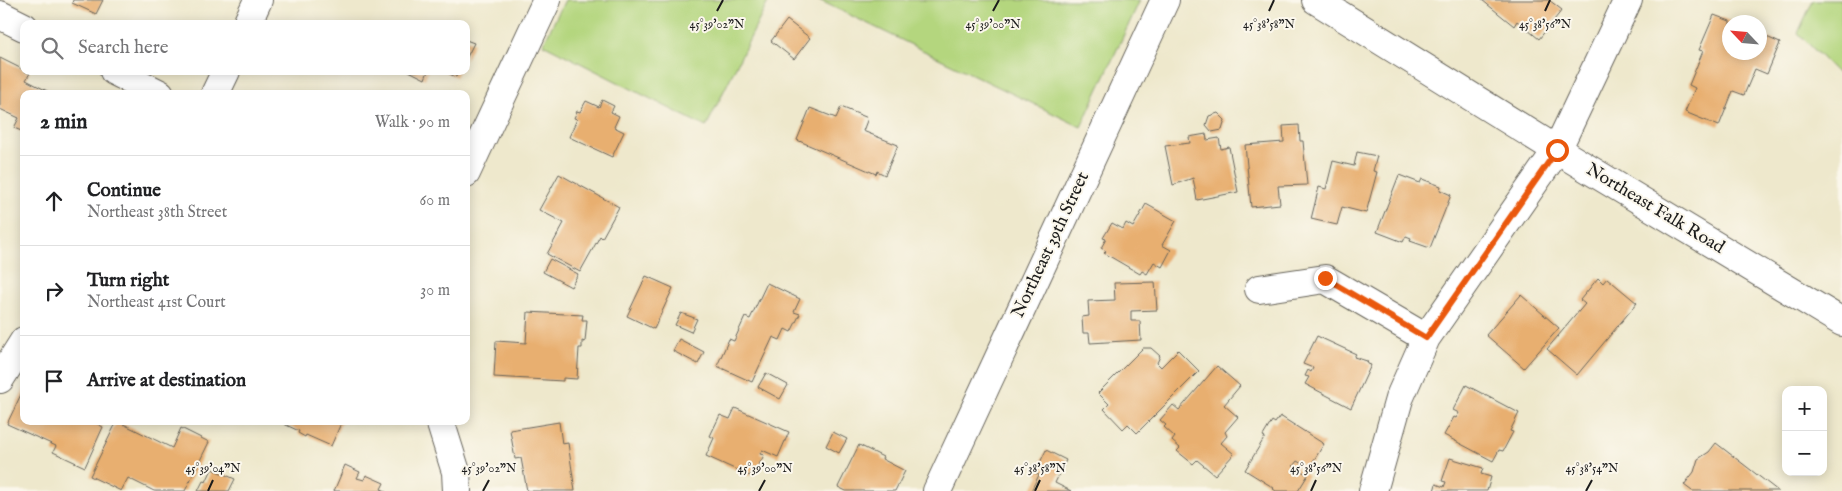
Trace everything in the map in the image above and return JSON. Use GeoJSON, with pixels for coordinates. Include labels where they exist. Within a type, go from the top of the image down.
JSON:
{"type":"FeatureCollection","features":[{"type":"Feature","properties":{"kind":"street"},"geometry":{"type":"LineString","coordinates":[[249,20],[258,0]]}},
{"type":"Feature","properties":{"kind":"street"},"geometry":{"type":"LineString","coordinates":[[470,164],[547,0]]}},
{"type":"Feature","properties":{"kind":"street","name":"Northeast 39th Street"},"geometry":{"type":"LineString","coordinates":[[937,491],[1165,0]]}},
{"type":"Feature","properties":{"kind":"street","name":"Northeast Falk Road"},"geometry":{"type":"LineString","coordinates":[[1316,0],[1557,150],[1842,322]]}},
{"type":"Feature","properties":{"kind":"street"},"geometry":{"type":"LineString","coordinates":[[1373,491],[1399,399],[1426,338],[1557,150],[1628,0]]}},
{"type":"Feature","properties":{"kind":"street"},"geometry":{"type":"LineString","coordinates":[[0,15],[20,25]]}},
{"type":"Feature","properties":{"kind":"street"},"geometry":{"type":"LineString","coordinates":[[122,75],[152,90]]}},
{"type":"Feature","properties":{"kind":"street"},"geometry":{"type":"LineString","coordinates":[[217,90],[224,75]]}},
{"type":"Feature","properties":{"kind":"street"},"geometry":{"type":"LineString","coordinates":[[1259,289],[1325,278],[1426,338]]}},
{"type":"Feature","properties":{"kind":"street"},"geometry":{"type":"LineString","coordinates":[[0,379],[20,347]]}},
{"type":"Feature","properties":{"kind":"street"},"geometry":{"type":"LineString","coordinates":[[441,425],[456,472],[457,491]]}},
{"type":"Feature","properties":{"kind":"green space"},"geometry":{"type":"Polygon","coordinates":[[[565,0],[769,0],[706,127],[543,44],[565,0]]]}},
{"type":"Feature","properties":{"kind":"green space"},"geometry":{"type":"Polygon","coordinates":[[[819,0],[1140,0],[1081,127],[819,0]]]}},
{"type":"Feature","properties":{"kind":"green space"},"geometry":{"type":"Polygon","coordinates":[[[1813,0],[1842,0],[1842,78],[1798,33],[1813,0]]]}},
{"type":"Feature","properties":{"kind":"building"},"geometry":{"type":"Polygon","coordinates":[[[73,0],[103,0],[96,14],[72,3],[73,0]]]}},
{"type":"Feature","properties":{"kind":"building"},"geometry":{"type":"Polygon","coordinates":[[[1482,0],[1549,0],[1562,10],[1539,39],[1517,21],[1514,26],[1482,0]]]}},
{"type":"Feature","properties":{"kind":"building"},"geometry":{"type":"Polygon","coordinates":[[[1714,15],[1722,18],[1722,60],[1767,60],[1767,37],[1780,43],[1767,74],[1755,69],[1744,95],[1733,91],[1719,126],[1685,112],[1695,88],[1689,85],[1703,51],[1699,50],[1714,15]]]}},
{"type":"Feature","properties":{"kind":"building"},"geometry":{"type":"Polygon","coordinates":[[[787,20],[810,38],[794,59],[771,41],[787,20]]]}},
{"type":"Feature","properties":{"kind":"building"},"geometry":{"type":"Polygon","coordinates":[[[470,42],[474,43],[470,51],[470,42]]]}},
{"type":"Feature","properties":{"kind":"building"},"geometry":{"type":"Polygon","coordinates":[[[0,58],[20,68],[20,75],[29,75],[26,80],[45,90],[20,90],[20,130],[14,128],[19,118],[0,109],[0,58]]]}},
{"type":"Feature","properties":{"kind":"building"},"geometry":{"type":"Polygon","coordinates":[[[417,75],[426,75],[425,79],[417,75]]]}},
{"type":"Feature","properties":{"kind":"building"},"geometry":{"type":"Polygon","coordinates":[[[602,100],[614,106],[611,112],[619,116],[614,127],[624,132],[612,157],[569,137],[577,119],[574,118],[577,111],[580,112],[586,101],[599,107],[602,100]]]}},
{"type":"Feature","properties":{"kind":"building"},"geometry":{"type":"Polygon","coordinates":[[[841,107],[868,118],[863,131],[898,145],[885,175],[877,171],[876,174],[797,140],[810,108],[836,118],[841,107]]]}},
{"type":"Feature","properties":{"kind":"building"},"geometry":{"type":"Polygon","coordinates":[[[1218,113],[1225,120],[1222,130],[1212,132],[1206,125],[1209,116],[1218,113]]]}},
{"type":"Feature","properties":{"kind":"building"},"geometry":{"type":"Polygon","coordinates":[[[1299,125],[1300,141],[1303,141],[1307,185],[1278,186],[1280,204],[1251,207],[1245,145],[1284,142],[1283,126],[1299,125]]]}},
{"type":"Feature","properties":{"kind":"building"},"geometry":{"type":"Polygon","coordinates":[[[1206,134],[1207,140],[1219,138],[1221,149],[1229,147],[1238,192],[1197,200],[1193,178],[1173,185],[1165,146],[1190,143],[1189,137],[1206,134]]]}},
{"type":"Feature","properties":{"kind":"building"},"geometry":{"type":"Polygon","coordinates":[[[1357,152],[1377,156],[1373,171],[1377,172],[1366,213],[1342,207],[1337,225],[1311,219],[1319,187],[1326,189],[1333,161],[1354,166],[1357,152]]]}},
{"type":"Feature","properties":{"kind":"building"},"geometry":{"type":"Polygon","coordinates":[[[559,174],[619,207],[580,272],[547,254],[564,223],[539,210],[559,174]]]}},
{"type":"Feature","properties":{"kind":"building"},"geometry":{"type":"Polygon","coordinates":[[[1399,175],[1420,183],[1422,179],[1441,186],[1440,190],[1451,195],[1430,248],[1410,241],[1411,238],[1406,236],[1403,242],[1377,232],[1399,175]]]}},
{"type":"Feature","properties":{"kind":"building"},"geometry":{"type":"Polygon","coordinates":[[[1146,204],[1176,221],[1162,245],[1171,250],[1162,267],[1154,262],[1147,274],[1142,271],[1140,274],[1104,253],[1106,251],[1101,248],[1106,239],[1103,238],[1112,223],[1123,229],[1126,223],[1133,227],[1146,204]]]}},
{"type":"Feature","properties":{"kind":"building"},"geometry":{"type":"Polygon","coordinates":[[[550,259],[578,274],[571,287],[543,272],[550,259]]]}},
{"type":"Feature","properties":{"kind":"building"},"geometry":{"type":"Polygon","coordinates":[[[646,276],[673,288],[654,329],[627,316],[646,276]]]}},
{"type":"Feature","properties":{"kind":"building"},"geometry":{"type":"Polygon","coordinates":[[[1598,278],[1603,283],[1607,278],[1637,303],[1577,375],[1547,349],[1585,304],[1580,300],[1598,278]]]}},
{"type":"Feature","properties":{"kind":"building"},"geometry":{"type":"Polygon","coordinates":[[[1155,282],[1157,310],[1131,311],[1131,321],[1140,321],[1141,340],[1090,343],[1089,333],[1083,333],[1082,317],[1089,316],[1088,301],[1115,300],[1114,283],[1155,282]]]}},
{"type":"Feature","properties":{"kind":"building"},"geometry":{"type":"Polygon","coordinates":[[[767,283],[800,299],[794,312],[800,314],[791,332],[785,329],[780,340],[773,337],[752,382],[717,366],[729,339],[734,341],[745,317],[750,319],[767,283]]]}},
{"type":"Feature","properties":{"kind":"building"},"geometry":{"type":"Polygon","coordinates":[[[1521,295],[1559,328],[1524,368],[1486,335],[1521,295]]]}},
{"type":"Feature","properties":{"kind":"building"},"geometry":{"type":"Polygon","coordinates":[[[528,312],[583,315],[582,320],[587,320],[585,342],[582,341],[582,348],[579,348],[577,379],[563,378],[563,381],[494,377],[496,341],[526,343],[528,312]]]}},
{"type":"Feature","properties":{"kind":"building"},"geometry":{"type":"Polygon","coordinates":[[[681,313],[697,319],[691,332],[675,325],[681,313]]]}},
{"type":"Feature","properties":{"kind":"building"},"geometry":{"type":"Polygon","coordinates":[[[1317,336],[1356,354],[1354,357],[1367,361],[1371,365],[1351,408],[1305,384],[1309,377],[1305,376],[1308,370],[1311,372],[1313,368],[1303,364],[1317,336]]]}},
{"type":"Feature","properties":{"kind":"building"},"geometry":{"type":"Polygon","coordinates":[[[679,339],[704,352],[698,364],[673,351],[679,339]]]}},
{"type":"Feature","properties":{"kind":"building"},"geometry":{"type":"Polygon","coordinates":[[[1143,348],[1151,348],[1160,356],[1157,363],[1161,367],[1178,350],[1199,371],[1137,433],[1128,424],[1123,429],[1104,409],[1109,404],[1098,393],[1143,348]]]}},
{"type":"Feature","properties":{"kind":"building"},"geometry":{"type":"Polygon","coordinates":[[[1217,366],[1240,386],[1224,405],[1238,417],[1225,432],[1227,436],[1221,443],[1234,454],[1215,475],[1197,460],[1193,464],[1177,451],[1180,448],[1172,441],[1175,437],[1164,427],[1166,425],[1160,420],[1173,405],[1179,410],[1217,366]]]}},
{"type":"Feature","properties":{"kind":"building"},"geometry":{"type":"Polygon","coordinates":[[[766,373],[788,385],[780,399],[758,387],[766,373]]]}},
{"type":"Feature","properties":{"kind":"building"},"geometry":{"type":"Polygon","coordinates":[[[1466,385],[1519,413],[1510,431],[1513,432],[1503,451],[1499,450],[1493,461],[1444,435],[1454,417],[1456,418],[1459,413],[1453,410],[1466,385]]]}},
{"type":"Feature","properties":{"kind":"building"},"geometry":{"type":"Polygon","coordinates":[[[20,396],[20,425],[99,425],[103,427],[85,467],[53,452],[56,446],[7,424],[20,396]]]}},
{"type":"Feature","properties":{"kind":"building"},"geometry":{"type":"Polygon","coordinates":[[[735,408],[789,432],[778,457],[762,450],[760,454],[764,455],[757,469],[754,468],[750,476],[706,456],[714,438],[710,436],[720,415],[730,419],[735,408]]]}},
{"type":"Feature","properties":{"kind":"building"},"geometry":{"type":"Polygon","coordinates":[[[1280,416],[1324,444],[1309,468],[1297,461],[1293,466],[1308,475],[1298,491],[1276,491],[1245,470],[1265,437],[1263,436],[1272,421],[1275,423],[1280,416]]]}},
{"type":"Feature","properties":{"kind":"building"},"geometry":{"type":"Polygon","coordinates":[[[559,422],[562,444],[568,443],[575,491],[527,491],[521,458],[515,459],[510,430],[559,422]]]}},
{"type":"Feature","properties":{"kind":"building"},"geometry":{"type":"Polygon","coordinates":[[[115,425],[125,425],[172,448],[181,428],[209,442],[185,491],[154,491],[128,478],[121,491],[90,476],[115,425]]]}},
{"type":"Feature","properties":{"kind":"building"},"geometry":{"type":"Polygon","coordinates":[[[286,425],[340,425],[331,446],[306,435],[305,437],[298,433],[299,431],[286,425]]]}},
{"type":"Feature","properties":{"kind":"building"},"geometry":{"type":"Polygon","coordinates":[[[833,432],[847,439],[839,453],[826,446],[833,432]]]}},
{"type":"Feature","properties":{"kind":"building"},"geometry":{"type":"Polygon","coordinates":[[[1716,443],[1778,491],[1692,491],[1684,485],[1694,472],[1698,459],[1709,452],[1716,443]]]}},
{"type":"Feature","properties":{"kind":"building"},"geometry":{"type":"Polygon","coordinates":[[[859,445],[905,471],[895,491],[846,491],[838,487],[859,445]]]}},
{"type":"Feature","properties":{"kind":"building"},"geometry":{"type":"Polygon","coordinates":[[[1046,450],[1066,460],[1055,483],[1071,491],[1031,491],[1039,475],[1035,473],[1046,450]]]}},
{"type":"Feature","properties":{"kind":"building"},"geometry":{"type":"Polygon","coordinates":[[[1450,458],[1483,468],[1481,474],[1491,477],[1487,491],[1434,491],[1436,484],[1444,487],[1446,482],[1442,481],[1450,458]]]}},
{"type":"Feature","properties":{"kind":"building"},"geometry":{"type":"Polygon","coordinates":[[[345,465],[360,472],[357,478],[364,480],[366,475],[384,483],[381,489],[386,491],[334,491],[345,465]]]}},
{"type":"Feature","properties":{"kind":"building"},"geometry":{"type":"Polygon","coordinates":[[[212,469],[235,479],[229,491],[198,491],[203,481],[206,482],[212,469]]]}},
{"type":"Feature","properties":{"kind":"route"},"geometry":{"type":"LineString","coordinates":[[1325,278],[1426,338],[1557,150]]}}]}
